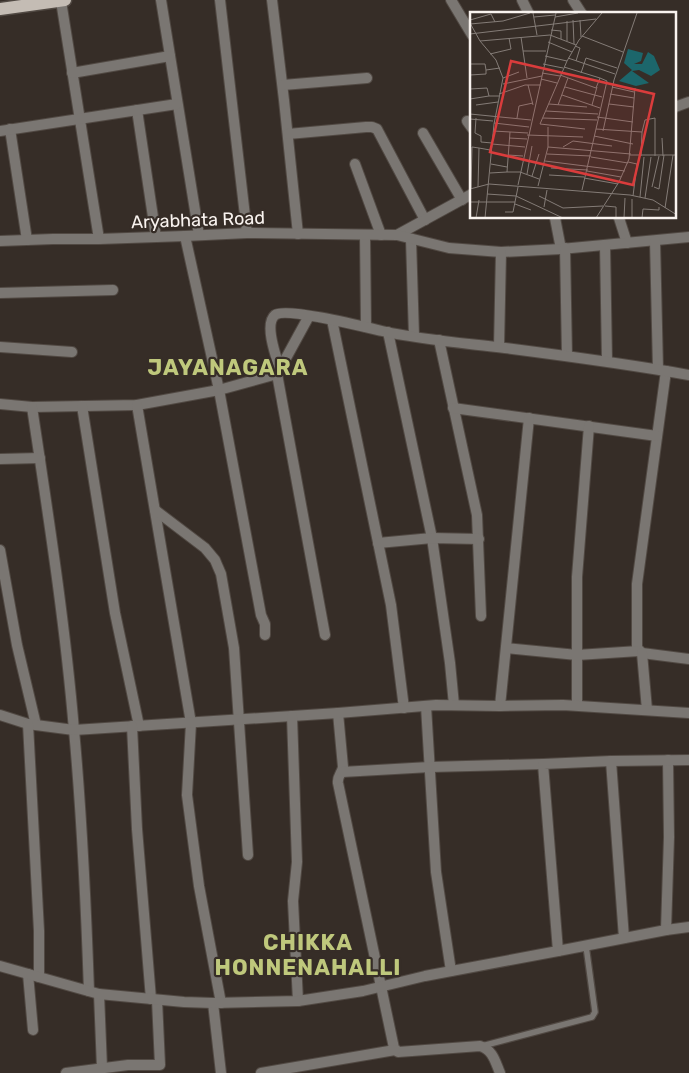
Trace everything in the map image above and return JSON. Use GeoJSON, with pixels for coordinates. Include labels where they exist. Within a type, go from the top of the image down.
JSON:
{"type":"FeatureCollection","features":[{"type":"Feature","properties":{"kind":"main road"},"geometry":{"type":"LineString","coordinates":[[0,9],[63,0]]}},
{"type":"Feature","properties":{"kind":"street"},"geometry":{"type":"LineString","coordinates":[[63,0],[72,73],[99,239]]}},
{"type":"Feature","properties":{"kind":"street"},"geometry":{"type":"LineString","coordinates":[[161,0],[199,235]]}},
{"type":"Feature","properties":{"kind":"street"},"geometry":{"type":"LineString","coordinates":[[220,0],[247,233]]}},
{"type":"Feature","properties":{"kind":"street"},"geometry":{"type":"LineString","coordinates":[[272,0],[283,85],[298,234]]}},
{"type":"Feature","properties":{"kind":"street"},"geometry":{"type":"LineString","coordinates":[[451,0],[470,32]]}},
{"type":"Feature","properties":{"kind":"street"},"geometry":{"type":"LineString","coordinates":[[522,0],[528,12]]}},
{"type":"Feature","properties":{"kind":"street"},"geometry":{"type":"LineString","coordinates":[[573,0],[581,12]]}},
{"type":"Feature","properties":{"kind":"street"},"geometry":{"type":"LineString","coordinates":[[72,73],[170,56]]}},
{"type":"Feature","properties":{"kind":"street"},"geometry":{"type":"LineString","coordinates":[[283,85],[367,78]]}},
{"type":"Feature","properties":{"kind":"street"},"geometry":{"type":"LineString","coordinates":[[676,107],[689,102]]}},
{"type":"Feature","properties":{"kind":"street"},"geometry":{"type":"LineString","coordinates":[[27,240],[5,130],[177,104]]}},
{"type":"Feature","properties":{"kind":"street"},"geometry":{"type":"LineString","coordinates":[[137,110],[156,237]]}},
{"type":"Feature","properties":{"kind":"street"},"geometry":{"type":"LineString","coordinates":[[288,134],[372,126],[376,129],[424,220]]}},
{"type":"Feature","properties":{"kind":"street"},"geometry":{"type":"LineString","coordinates":[[423,133],[462,200]]}},
{"type":"Feature","properties":{"kind":"street"},"geometry":{"type":"LineString","coordinates":[[355,164],[381,235]]}},
{"type":"Feature","properties":{"kind":"street"},"geometry":{"type":"LineString","coordinates":[[397,236],[470,195]]}},
{"type":"Feature","properties":{"kind":"street"},"geometry":{"type":"LineString","coordinates":[[555,219],[563,249],[567,356]]}},
{"type":"Feature","properties":{"kind":"street"},"geometry":{"type":"LineString","coordinates":[[618,219],[627,243]]}},
{"type":"Feature","properties":{"kind":"street","name":"Aryabhata Road"},"geometry":{"type":"LineString","coordinates":[[0,241],[247,233],[381,235],[397,236],[449,248],[501,252],[563,249],[689,237]]}},
{"type":"Feature","properties":{"kind":"street"},"geometry":{"type":"LineString","coordinates":[[365,235],[366,328]]}},
{"type":"Feature","properties":{"kind":"street"},"geometry":{"type":"LineString","coordinates":[[185,236],[219,390],[261,615],[265,624],[265,635]]}},
{"type":"Feature","properties":{"kind":"street"},"geometry":{"type":"LineString","coordinates":[[411,239],[414,336]]}},
{"type":"Feature","properties":{"kind":"street"},"geometry":{"type":"LineString","coordinates":[[647,710],[640,652],[637,644],[637,584],[656,436],[662,370],[655,240]]}},
{"type":"Feature","properties":{"kind":"street"},"geometry":{"type":"LineString","coordinates":[[605,245],[607,361]]}},
{"type":"Feature","properties":{"kind":"street"},"geometry":{"type":"LineString","coordinates":[[499,347],[501,252]]}},
{"type":"Feature","properties":{"kind":"street"},"geometry":{"type":"LineString","coordinates":[[0,293],[113,290]]}},
{"type":"Feature","properties":{"kind":"street"},"geometry":{"type":"LineString","coordinates":[[325,635],[270,331],[272,316],[284,312],[439,340],[607,361],[689,375]]}},
{"type":"Feature","properties":{"kind":"street"},"geometry":{"type":"LineString","coordinates":[[0,404],[32,407],[137,405],[219,390],[278,371],[309,316]]}},
{"type":"Feature","properties":{"kind":"street"},"geometry":{"type":"LineString","coordinates":[[332,320],[391,605],[404,708]]}},
{"type":"Feature","properties":{"kind":"street"},"geometry":{"type":"LineString","coordinates":[[388,332],[432,538],[450,663],[454,705]]}},
{"type":"Feature","properties":{"kind":"street"},"geometry":{"type":"LineString","coordinates":[[439,340],[475,500],[479,539],[481,616]]}},
{"type":"Feature","properties":{"kind":"street"},"geometry":{"type":"LineString","coordinates":[[0,347],[72,352]]}},
{"type":"Feature","properties":{"kind":"street"},"geometry":{"type":"LineString","coordinates":[[137,405],[191,723],[187,795],[217,1003],[221,1073]]}},
{"type":"Feature","properties":{"kind":"street"},"geometry":{"type":"LineString","coordinates":[[66,1073],[128,1065],[160,1065],[137,829],[136,726],[115,613],[82,406]]}},
{"type":"Feature","properties":{"kind":"street"},"geometry":{"type":"LineString","coordinates":[[32,407],[55,555],[74,730],[86,902],[102,1068]]}},
{"type":"Feature","properties":{"kind":"street"},"geometry":{"type":"LineString","coordinates":[[454,408],[656,436]]}},
{"type":"Feature","properties":{"kind":"street"},"geometry":{"type":"LineString","coordinates":[[500,706],[529,418]]}},
{"type":"Feature","properties":{"kind":"street"},"geometry":{"type":"LineString","coordinates":[[577,706],[577,577],[588,426]]}},
{"type":"Feature","properties":{"kind":"street"},"geometry":{"type":"LineString","coordinates":[[0,459],[40,458]]}},
{"type":"Feature","properties":{"kind":"street"},"geometry":{"type":"LineString","coordinates":[[155,510],[205,548],[218,566],[234,648],[248,855]]}},
{"type":"Feature","properties":{"kind":"street"},"geometry":{"type":"LineString","coordinates":[[378,543],[432,538],[479,539]]}},
{"type":"Feature","properties":{"kind":"street"},"geometry":{"type":"LineString","coordinates":[[0,550],[5,606],[32,724],[39,931],[38,977]]}},
{"type":"Feature","properties":{"kind":"street"},"geometry":{"type":"LineString","coordinates":[[506,648],[577,655],[640,652],[689,659]]}},
{"type":"Feature","properties":{"kind":"street"},"geometry":{"type":"LineString","coordinates":[[0,715],[32,724],[74,730],[454,705],[577,706],[689,713]]}},
{"type":"Feature","properties":{"kind":"street"},"geometry":{"type":"LineString","coordinates":[[426,706],[438,891],[451,971]]}},
{"type":"Feature","properties":{"kind":"street"},"geometry":{"type":"LineString","coordinates":[[338,714],[342,772]]}},
{"type":"Feature","properties":{"kind":"street"},"geometry":{"type":"LineString","coordinates":[[292,716],[297,862],[293,901],[298,1001]]}},
{"type":"Feature","properties":{"kind":"street"},"geometry":{"type":"LineString","coordinates":[[666,930],[669,836],[668,760]]}},
{"type":"Feature","properties":{"kind":"street"},"geometry":{"type":"LineString","coordinates":[[395,1050],[380,987],[338,783],[338,776],[342,772],[430,767],[689,760]]}},
{"type":"Feature","properties":{"kind":"street"},"geometry":{"type":"LineString","coordinates":[[611,761],[624,938]]}},
{"type":"Feature","properties":{"kind":"street"},"geometry":{"type":"LineString","coordinates":[[543,764],[558,951]]}},
{"type":"Feature","properties":{"kind":"street"},"geometry":{"type":"LineString","coordinates":[[0,966],[94,992],[154,999],[217,1003],[298,1001],[689,927]]}},
{"type":"Feature","properties":{"kind":"street"},"geometry":{"type":"LineString","coordinates":[[28,974],[33,1030]]}},
{"type":"Feature","properties":{"kind":"street"},"geometry":{"type":"LineString","coordinates":[[261,1073],[288,1071],[395,1050],[398,1052],[480,1046],[492,1052],[500,1073]]}},
{"type":"Feature","properties":{"kind":"lane"},"geometry":{"type":"LineString","coordinates":[[480,1046],[592,1017],[595,1012],[586,946]]}},
{"type":"Feature","properties":{"kind":"district","name":"JAYANAGARA"},"geometry":{"type":"Point","coordinates":[228,367]}},
{"type":"Feature","properties":{"kind":"district","name":"CHIKKA HONNENAHALLI"},"geometry":{"type":"Point","coordinates":[308,954]}}]}
